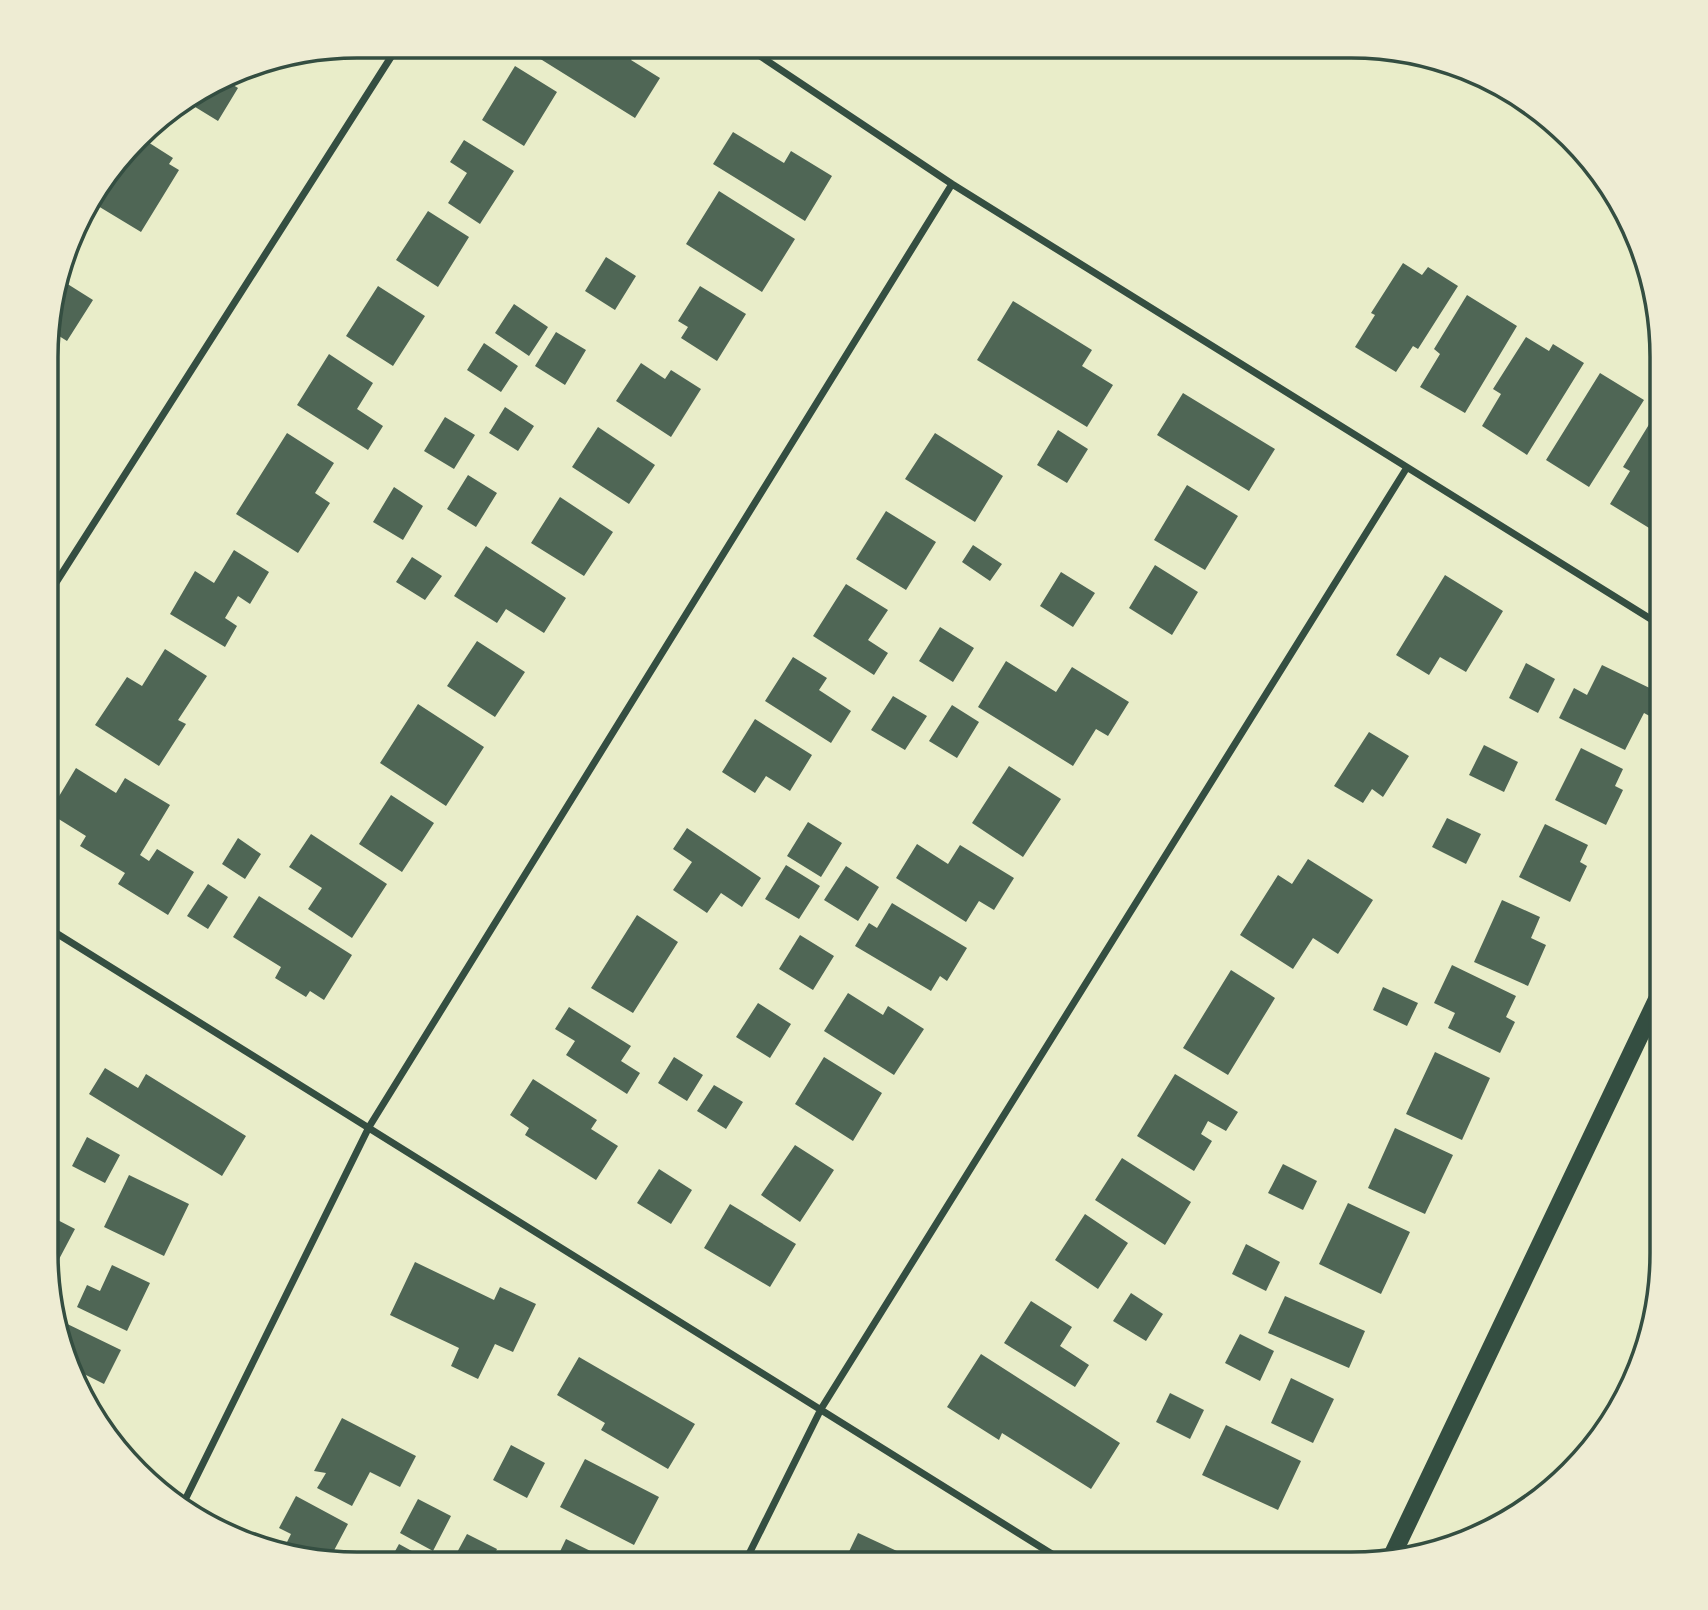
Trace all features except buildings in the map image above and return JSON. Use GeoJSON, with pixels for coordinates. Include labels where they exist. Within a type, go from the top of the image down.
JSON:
{"type":"FeatureCollection","features":[{"type":"Feature","properties":{"kind":"main road"},"geometry":{"type":"LineString","coordinates":[[1395,1549],[1650,1014]]}},
{"type":"Feature","properties":{"kind":"street"},"geometry":{"type":"LineString","coordinates":[[58,579],[390,58]]}},
{"type":"Feature","properties":{"kind":"street"},"geometry":{"type":"LineString","coordinates":[[762,58],[952,184],[1406,469],[1650,618]]}},
{"type":"Feature","properties":{"kind":"street"},"geometry":{"type":"LineString","coordinates":[[186,1498],[369,1127],[952,184]]}},
{"type":"Feature","properties":{"kind":"street"},"geometry":{"type":"LineString","coordinates":[[750,1552],[821,1409],[1406,469]]}},
{"type":"Feature","properties":{"kind":"street"},"geometry":{"type":"LineString","coordinates":[[58,934],[1049,1552]]}}]}
